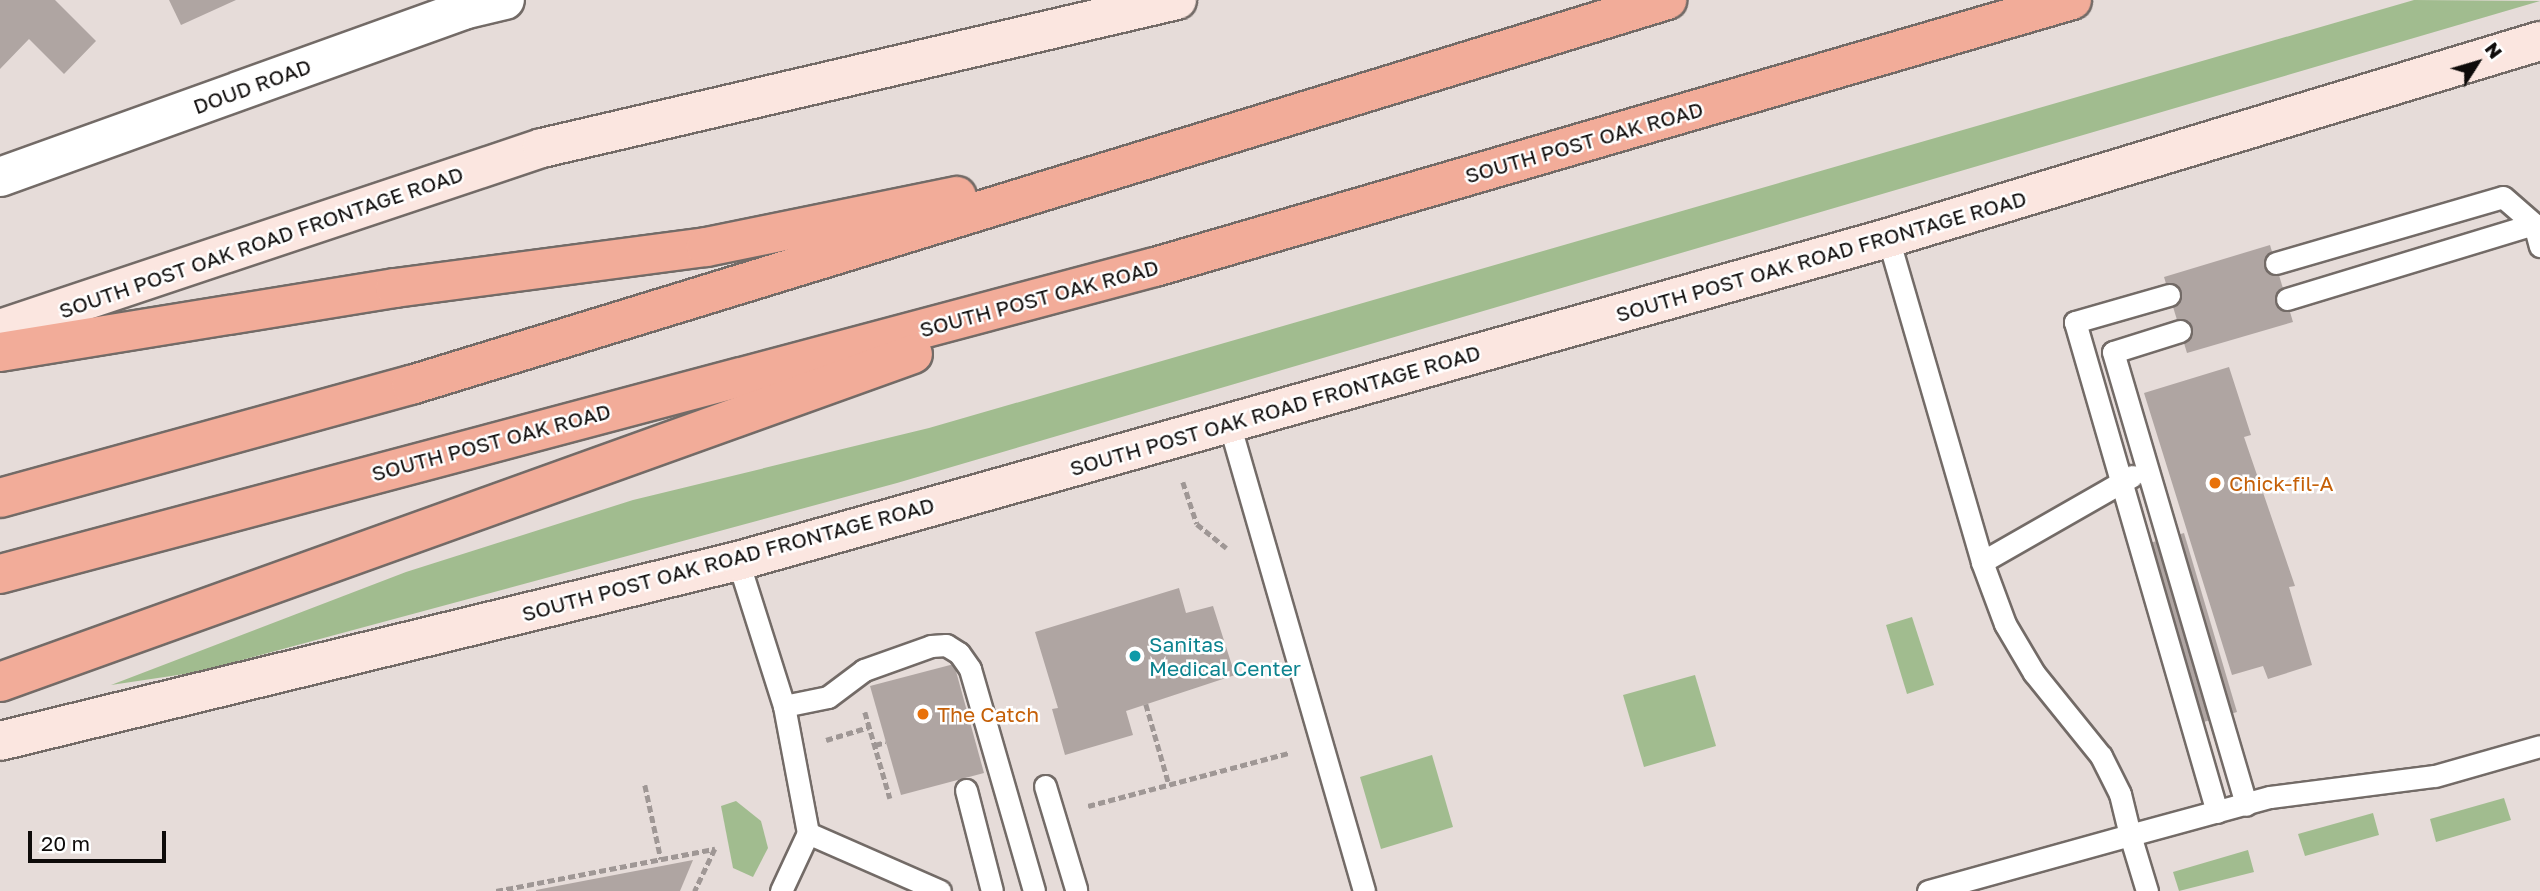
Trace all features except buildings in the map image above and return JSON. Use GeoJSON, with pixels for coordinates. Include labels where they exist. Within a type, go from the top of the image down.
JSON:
{"type":"FeatureCollection","features":[{"type":"Feature","properties":{"kind":"highway"},"geometry":{"type":"LineString","coordinates":[[0,498],[411,385],[1186,150],[1667,0]]}},
{"type":"Feature","properties":{"kind":"highway","name":"SOUTH POST OAK ROAD"},"geometry":{"type":"LineString","coordinates":[[0,574],[1155,267],[2072,0]]}},
{"type":"Feature","properties":{"kind":"highway"},"geometry":{"type":"LineString","coordinates":[[0,352],[395,288],[706,247],[1186,150]]}},
{"type":"Feature","properties":{"kind":"highway"},"geometry":{"type":"LineString","coordinates":[[0,682],[1155,267]]}},
{"type":"Feature","properties":{"kind":"main road","name":"SOUTH POST OAK ROAD FRONTAGE ROAD"},"geometry":{"type":"LineString","coordinates":[[0,329],[542,148],[1177,0]]}},
{"type":"Feature","properties":{"kind":"main road","name":"SOUTH POST OAK ROAD FRONTAGE ROAD"},"geometry":{"type":"LineString","coordinates":[[0,741],[738,561],[1888,239],[2540,41]]}},
{"type":"Feature","properties":{"kind":"street","name":"DOUD ROAD"},"geometry":{"type":"LineString","coordinates":[[0,177],[461,5],[505,0]]}},
{"type":"Feature","properties":{"kind":"lane"},"geometry":{"type":"LineString","coordinates":[[2276,263],[2504,197],[2534,224],[2540,246]]}},
{"type":"Feature","properties":{"kind":"lane"},"geometry":{"type":"LineString","coordinates":[[2287,299],[2534,224]]}},
{"type":"Feature","properties":{"kind":"lane"},"geometry":{"type":"LineString","coordinates":[[1888,239],[1982,562],[2005,624],[2034,673],[2101,756],[2120,794],[2147,891]]}},
{"type":"Feature","properties":{"kind":"lane"},"geometry":{"type":"LineString","coordinates":[[2169,295],[2075,322],[2217,812]]}},
{"type":"Feature","properties":{"kind":"lane"},"geometry":{"type":"LineString","coordinates":[[2180,331],[2113,352],[2246,804]]}},
{"type":"Feature","properties":{"kind":"lane"},"geometry":{"type":"LineString","coordinates":[[1229,422],[1364,891]]}},
{"type":"Feature","properties":{"kind":"lane"},"geometry":{"type":"LineString","coordinates":[[1982,562],[2147,468]]}},
{"type":"Feature","properties":{"kind":"lane"},"geometry":{"type":"LineString","coordinates":[[738,561],[784,706],[808,833],[781,891]]}},
{"type":"Feature","properties":{"kind":"lane"},"geometry":{"type":"LineString","coordinates":[[784,706],[828,697],[864,670],[931,646],[946,645],[959,653],[970,669],[1034,891]]}},
{"type":"Feature","properties":{"kind":"lane"},"geometry":{"type":"LineString","coordinates":[[1928,891],[2270,797],[2435,776],[2540,746]]}},
{"type":"Feature","properties":{"kind":"lane"},"geometry":{"type":"LineString","coordinates":[[1045,786],[1076,888]]}},
{"type":"Feature","properties":{"kind":"lane"},"geometry":{"type":"LineString","coordinates":[[966,789],[992,891]]}},
{"type":"Feature","properties":{"kind":"lane"},"geometry":{"type":"LineString","coordinates":[[808,833],[940,891]]}},
{"type":"Feature","properties":{"kind":"path"},"geometry":{"type":"LineString","coordinates":[[1184,482],[1197,524],[1226,545],[1230,558]]}},
{"type":"Feature","properties":{"kind":"path"},"geometry":{"type":"LineString","coordinates":[[861,701],[890,798]]}},
{"type":"Feature","properties":{"kind":"path"},"geometry":{"type":"LineString","coordinates":[[1146,704],[1169,785]]}},
{"type":"Feature","properties":{"kind":"path"},"geometry":{"type":"LineString","coordinates":[[828,740],[869,727]]}},
{"type":"Feature","properties":{"kind":"path"},"geometry":{"type":"LineString","coordinates":[[1054,815],[1290,753],[1286,740]]}},
{"type":"Feature","properties":{"kind":"path"},"geometry":{"type":"LineString","coordinates":[[874,745],[886,742]]}},
{"type":"Feature","properties":{"kind":"path"},"geometry":{"type":"LineString","coordinates":[[645,785],[661,859]]}},
{"type":"Feature","properties":{"kind":"path"},"geometry":{"type":"LineString","coordinates":[[496,891],[715,849],[695,891]]}},
{"type":"Feature","properties":{"kind":"green space"},"geometry":{"type":"Polygon","coordinates":[[[2414,0],[2540,1],[897,483],[198,672],[111,685],[406,572],[633,500],[929,428],[2414,0]]]}},
{"type":"Feature","properties":{"kind":"green space"},"geometry":{"type":"Polygon","coordinates":[[[1912,617],[1934,685],[1907,694],[1886,625],[1912,617]]]}},
{"type":"Feature","properties":{"kind":"green space"},"geometry":{"type":"Polygon","coordinates":[[[1695,675],[1716,746],[1644,767],[1623,695],[1695,675]]]}},
{"type":"Feature","properties":{"kind":"green space"},"geometry":{"type":"Polygon","coordinates":[[[1432,755],[1453,827],[1381,849],[1360,777],[1432,755]]]}},
{"type":"Feature","properties":{"kind":"green space"},"geometry":{"type":"Polygon","coordinates":[[[2504,798],[2511,820],[2436,842],[2430,819],[2504,798]]]}},
{"type":"Feature","properties":{"kind":"green space"},"geometry":{"type":"Polygon","coordinates":[[[736,801],[761,821],[768,848],[753,877],[733,868],[721,806],[736,801]]]}},
{"type":"Feature","properties":{"kind":"green space"},"geometry":{"type":"Polygon","coordinates":[[[2373,813],[2379,835],[2305,856],[2298,834],[2373,813]]]}},
{"type":"Feature","properties":{"kind":"green space"},"geometry":{"type":"Polygon","coordinates":[[[2248,850],[2254,872],[2179,891],[2173,872],[2248,850]]]}},
{"type":"Feature","properties":{"kind":"place","name":"Chick-fil-A"},"geometry":{"type":"Point","coordinates":[2215,483]}},
{"type":"Feature","properties":{"kind":"place","name":"Sanitas Medical Center"},"geometry":{"type":"Point","coordinates":[1135,656]}},
{"type":"Feature","properties":{"kind":"place","name":"The Catch"},"geometry":{"type":"Point","coordinates":[923,714]}}]}
